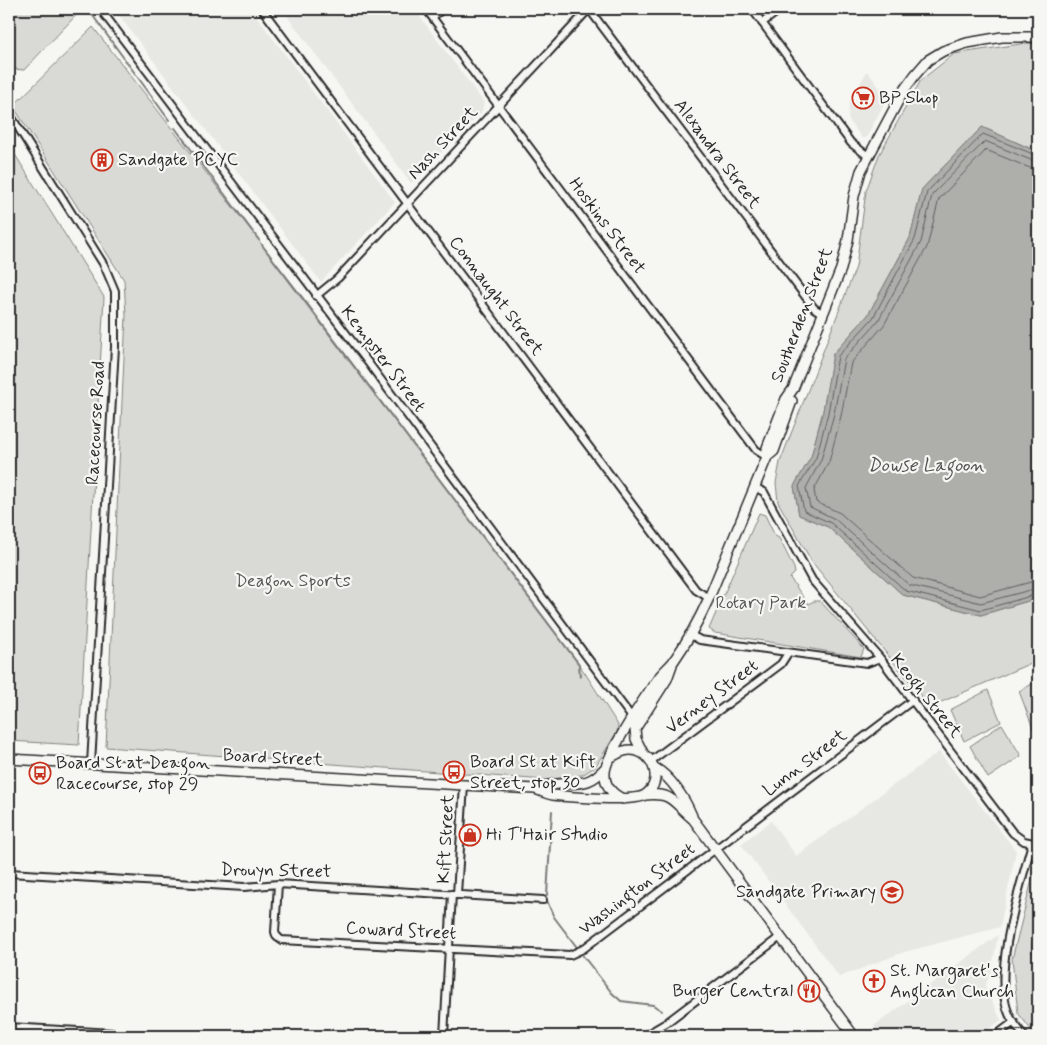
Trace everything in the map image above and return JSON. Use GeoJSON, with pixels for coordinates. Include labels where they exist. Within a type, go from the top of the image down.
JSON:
{"type":"FeatureCollection","features":[{"type":"Feature","properties":{"kind":"main road","name":"Southerden Street"},"geometry":{"type":"LineString","coordinates":[[608,762],[667,679],[673,662],[709,598],[767,457],[767,448],[786,399],[793,389],[843,264],[855,190],[868,156],[904,90],[920,67],[943,51],[985,39],[1038,37]]}},
{"type":"Feature","properties":{"kind":"main road"},"geometry":{"type":"LineString","coordinates":[[635,722],[635,734],[643,753],[662,772],[687,804],[693,819]]}},
{"type":"Feature","properties":{"kind":"main road"},"geometry":{"type":"LineString","coordinates":[[643,753],[624,751],[608,762],[605,773],[608,787],[623,799],[639,798],[645,795],[668,796],[693,819],[853,1036]]}},
{"type":"Feature","properties":{"kind":"main road","name":"Board Street"},"geometry":{"type":"LineString","coordinates":[[9,760],[535,789],[552,794],[623,799]]}},
{"type":"Feature","properties":{"kind":"main road","name":"Board Street"},"geometry":{"type":"LineString","coordinates":[[535,789],[552,785],[587,782],[598,775],[608,762]]}},
{"type":"Feature","properties":{"kind":"main road"},"geometry":{"type":"LineString","coordinates":[[645,795],[654,783],[653,764]]}},
{"type":"Feature","properties":{"kind":"street","name":"Connaught Street"},"geometry":{"type":"LineString","coordinates":[[262,9],[696,590],[709,598]]}},
{"type":"Feature","properties":{"kind":"street","name":"Hoskins Street"},"geometry":{"type":"LineString","coordinates":[[426,9],[756,450],[767,457]]}},
{"type":"Feature","properties":{"kind":"street"},"geometry":{"type":"LineString","coordinates":[[432,17],[443,9]]}},
{"type":"Feature","properties":{"kind":"street","name":"Nash Street"},"geometry":{"type":"LineString","coordinates":[[316,296],[338,278],[589,9]]}},
{"type":"Feature","properties":{"kind":"street","name":"Alexandra Street"},"geometry":{"type":"LineString","coordinates":[[589,9],[814,308],[823,314]]}},
{"type":"Feature","properties":{"kind":"street"},"geometry":{"type":"LineString","coordinates":[[752,9],[851,143],[868,156]]}},
{"type":"Feature","properties":{"kind":"street"},"geometry":{"type":"LineString","coordinates":[[762,23],[781,9]]}},
{"type":"Feature","properties":{"kind":"street","name":"Kempster Street"},"geometry":{"type":"LineString","coordinates":[[105,11],[635,722]]}},
{"type":"Feature","properties":{"kind":"street","name":"Racecourse Road"},"geometry":{"type":"LineString","coordinates":[[9,113],[104,265],[115,291],[115,357],[91,764]]}},
{"type":"Feature","properties":{"kind":"street"},"geometry":{"type":"LineString","coordinates":[[754,487],[764,492],[812,580],[880,658]]}},
{"type":"Feature","properties":{"kind":"street","name":"Keogh Street"},"geometry":{"type":"LineString","coordinates":[[689,634],[700,640],[867,663],[880,658],[1013,833],[1018,838],[1035,843]]}},
{"type":"Feature","properties":{"kind":"street","name":"Verney Street"},"geometry":{"type":"LineString","coordinates":[[653,764],[781,664],[788,653]]}},
{"type":"Feature","properties":{"kind":"street","name":"Lunn Street"},"geometry":{"type":"LineString","coordinates":[[716,850],[913,700]]}},
{"type":"Feature","properties":{"kind":"street","name":"Kift Street"},"geometry":{"type":"LineString","coordinates":[[444,1036],[449,949],[464,785]]}},
{"type":"Feature","properties":{"kind":"street"},"geometry":{"type":"LineString","coordinates":[[1024,1036],[1014,1022],[1006,1004],[1005,958],[1019,890],[1035,843]]}},
{"type":"Feature","properties":{"kind":"street","name":"Washington Street"},"geometry":{"type":"LineString","coordinates":[[576,953],[716,850]]}},
{"type":"Feature","properties":{"kind":"street","name":"Drouyn Street"},"geometry":{"type":"LineString","coordinates":[[9,873],[244,887],[278,884],[543,900]]}},
{"type":"Feature","properties":{"kind":"street","name":"Coward Street"},"geometry":{"type":"LineString","coordinates":[[278,884],[275,932],[280,940],[563,955],[576,953]]}},
{"type":"Feature","properties":{"kind":"street"},"geometry":{"type":"LineString","coordinates":[[644,1036],[666,1023],[780,937]]}},
{"type":"Feature","properties":{"kind":"street"},"geometry":{"type":"LineString","coordinates":[[994,1036],[1014,1022]]}},
{"type":"Feature","properties":{"kind":"street"},"geometry":{"type":"LineString","coordinates":[[9,1027],[165,1036]]}},
{"type":"Feature","properties":{"kind":"shaded area"},"geometry":{"type":"Polygon","coordinates":[[[251,9],[395,202],[321,282],[115,10],[251,9]]]}},
{"type":"Feature","properties":{"kind":"shaded area"},"geometry":{"type":"Polygon","coordinates":[[[282,9],[414,9],[484,103],[481,113],[411,183],[282,9]]]}},
{"type":"Feature","properties":{"kind":"shaded area"},"geometry":{"type":"Polygon","coordinates":[[[867,71],[887,98],[866,138],[862,138],[848,119],[849,104],[867,71]]]}},
{"type":"Feature","properties":{"kind":"shaded area","name":"Sandgate Primary"},"geometry":{"type":"Polygon","coordinates":[[[939,752],[1016,851],[1000,927],[904,952],[839,977],[741,844],[771,821],[796,856],[939,752]]]}},
{"type":"Feature","properties":{"kind":"shaded area"},"geometry":{"type":"Polygon","coordinates":[[[998,935],[991,972],[985,986],[1001,1020],[979,1036],[882,1036],[874,1026],[998,935]]]}},
{"type":"Feature","properties":{"kind":"green space"},"geometry":{"type":"Polygon","coordinates":[[[9,9],[82,9],[24,70],[9,67],[9,9]]]}},
{"type":"Feature","properties":{"kind":"green space","name":"Deagon Sports"},"geometry":{"type":"Polygon","coordinates":[[[93,27],[305,300],[585,673],[618,725],[617,732],[595,767],[582,775],[545,780],[106,747],[126,315],[124,280],[13,106],[93,27]]]}},
{"type":"Feature","properties":{"kind":"green space"},"geometry":{"type":"Polygon","coordinates":[[[1027,43],[1038,44],[1038,152],[982,127],[922,189],[910,238],[868,315],[833,354],[823,411],[811,457],[794,486],[799,515],[828,527],[903,595],[981,615],[1038,598],[1038,660],[930,707],[812,562],[778,502],[776,483],[780,462],[856,267],[866,191],[879,155],[921,80],[954,54],[1027,43]]]}},
{"type":"Feature","properties":{"kind":"green space"},"geometry":{"type":"Polygon","coordinates":[[[9,145],[104,297],[79,745],[9,741],[9,145]]]}},
{"type":"Feature","properties":{"kind":"green space","name":"Rotary Park"},"geometry":{"type":"Polygon","coordinates":[[[759,513],[765,515],[775,536],[779,538],[794,568],[795,573],[790,578],[808,604],[820,601],[864,649],[861,657],[715,633],[709,629],[759,513]]]}},
{"type":"Feature","properties":{"kind":"green space"},"geometry":{"type":"Polygon","coordinates":[[[1038,681],[1038,729],[1034,731],[1019,691],[1038,681]]]}},
{"type":"Feature","properties":{"kind":"green space"},"geometry":{"type":"Polygon","coordinates":[[[988,690],[1001,722],[964,741],[950,710],[988,690]]]}},
{"type":"Feature","properties":{"kind":"green space"},"geometry":{"type":"Polygon","coordinates":[[[1002,724],[1021,756],[988,778],[970,746],[1002,724]]]}},
{"type":"Feature","properties":{"kind":"green space"},"geometry":{"type":"Polygon","coordinates":[[[1038,864],[1038,1036],[1036,1036],[1018,1013],[1012,959],[1035,868],[1038,864]]]}},
{"type":"Feature","properties":{"kind":"water","name":"Dowse Lagoon"},"geometry":{"type":"Polygon","coordinates":[[[982,127],[1038,152],[1038,598],[981,615],[903,595],[828,527],[799,515],[794,486],[811,457],[823,411],[833,354],[868,315],[910,238],[922,189],[982,127]]]}},
{"type":"Feature","properties":{"kind":"water"},"geometry":{"type":"Polygon","coordinates":[[[1038,918],[1038,965],[1031,947],[1038,918]]]}},
{"type":"Feature","properties":{"kind":"waterway"},"geometry":{"type":"LineString","coordinates":[[88,9],[169,120]]}},
{"type":"Feature","properties":{"kind":"waterway"},"geometry":{"type":"LineString","coordinates":[[175,128],[259,240]]}},
{"type":"Feature","properties":{"kind":"waterway"},"geometry":{"type":"LineString","coordinates":[[262,245],[579,664],[580,677]]}},
{"type":"Feature","properties":{"kind":"waterway"},"geometry":{"type":"LineString","coordinates":[[547,895],[552,811]]}},
{"type":"Feature","properties":{"kind":"waterway"},"geometry":{"type":"LineString","coordinates":[[547,901],[554,917],[576,946]]}},
{"type":"Feature","properties":{"kind":"waterway"},"geometry":{"type":"LineString","coordinates":[[583,956],[612,993],[621,1001],[653,1005],[662,1011]]}},
{"type":"Feature","properties":{"kind":"waterway"},"geometry":{"type":"LineString","coordinates":[[675,1029],[678,1036]]}},
{"type":"Feature","properties":{"kind":"place","name":"BP Shop"},"geometry":{"type":"Point","coordinates":[863,98]}},
{"type":"Feature","properties":{"kind":"place","name":"Sandgate PCYC"},"geometry":{"type":"Point","coordinates":[102,160]}},
{"type":"Feature","properties":{"kind":"place","name":"Board St at Kift Street, stop 30"},"geometry":{"type":"Point","coordinates":[454,772]}},
{"type":"Feature","properties":{"kind":"place","name":"Board St at Deagon Racecourse, stop 29"},"geometry":{"type":"Point","coordinates":[40,773]}},
{"type":"Feature","properties":{"kind":"place","name":"Hi T'Hair Studio"},"geometry":{"type":"Point","coordinates":[470,835]}},
{"type":"Feature","properties":{"kind":"place","name":"Sandgate Primary"},"geometry":{"type":"Point","coordinates":[892,892]}},
{"type":"Feature","properties":{"kind":"place","name":"St. Margaret's Anglican Church"},"geometry":{"type":"Point","coordinates":[874,981]}},
{"type":"Feature","properties":{"kind":"place","name":"Burger Central"},"geometry":{"type":"Point","coordinates":[809,991]}}]}
